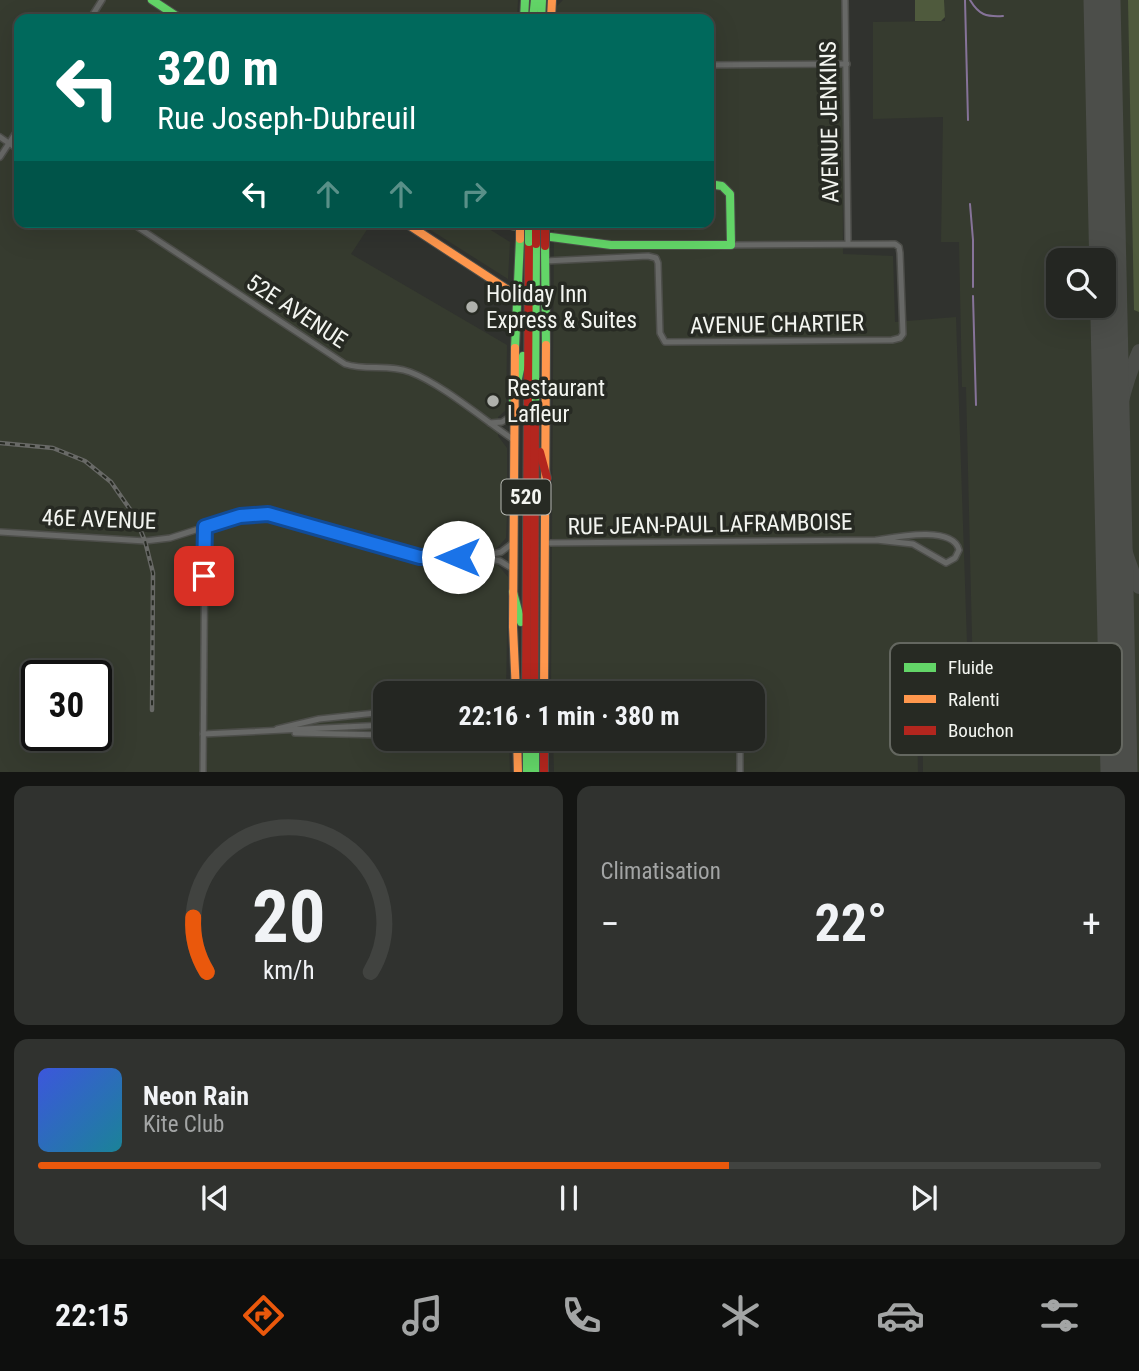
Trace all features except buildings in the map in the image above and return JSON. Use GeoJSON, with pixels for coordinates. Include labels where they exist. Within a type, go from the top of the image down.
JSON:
{"type":"FeatureCollection","features":[{"type":"Feature","properties":{"kind":"main road"},"geometry":{"type":"LineString","coordinates":[[152,0],[173,14]]}},
{"type":"Feature","properties":{"kind":"main road"},"geometry":{"type":"LineString","coordinates":[[551,237],[611,245],[731,245],[730,194],[722,186],[714,185]]}},
{"type":"Feature","properties":{"kind":"main road"},"geometry":{"type":"LineString","coordinates":[[413,228],[508,290],[518,293]]}},
{"type":"Feature","properties":{"kind":"main road"},"geometry":{"type":"LineString","coordinates":[[516,681],[513,400],[518,293],[528,242],[519,228]]}},
{"type":"Feature","properties":{"kind":"main road","name":"520"},"geometry":{"type":"LineString","coordinates":[[526,681],[529,228]]}},
{"type":"Feature","properties":{"kind":"main road","name":"520"},"geometry":{"type":"LineString","coordinates":[[534,228],[528,242],[535,417],[534,681]]}},
{"type":"Feature","properties":{"kind":"main road"},"geometry":{"type":"LineString","coordinates":[[544,681],[547,478],[545,228]]}},
{"type":"Feature","properties":{"kind":"main road"},"geometry":{"type":"LineString","coordinates":[[513,400],[528,331]]}},
{"type":"Feature","properties":{"kind":"main road"},"geometry":{"type":"LineString","coordinates":[[535,417],[541,463],[547,478]]}},
{"type":"Feature","properties":{"kind":"main road"},"geometry":{"type":"LineString","coordinates":[[513,592],[520,613],[526,663]]}},
{"type":"Feature","properties":{"kind":"main road"},"geometry":{"type":"LineString","coordinates":[[517,751],[518,772]]}},
{"type":"Feature","properties":{"kind":"main road"},"geometry":{"type":"LineString","coordinates":[[527,751],[527,772]]}},
{"type":"Feature","properties":{"kind":"main road"},"geometry":{"type":"LineString","coordinates":[[535,751],[535,772]]}},
{"type":"Feature","properties":{"kind":"main road"},"geometry":{"type":"LineString","coordinates":[[544,751],[544,772]]}},
{"type":"Feature","properties":{"kind":"street","name":"AVENUE JENKINS"},"geometry":{"type":"LineString","coordinates":[[845,0],[848,243]]}},
{"type":"Feature","properties":{"kind":"street"},"geometry":{"type":"LineString","coordinates":[[714,65],[846,64]]}},
{"type":"Feature","properties":{"kind":"street"},"geometry":{"type":"LineString","coordinates":[[0,157],[14,136]]}},
{"type":"Feature","properties":{"kind":"street"},"geometry":{"type":"LineString","coordinates":[[0,137],[14,146]]}},
{"type":"Feature","properties":{"kind":"street","name":"52E AVENUE"},"geometry":{"type":"LineString","coordinates":[[139,228],[345,364],[356,368],[411,372],[514,440]]}},
{"type":"Feature","properties":{"kind":"street"},"geometry":{"type":"LineString","coordinates":[[731,245],[848,243]]}},
{"type":"Feature","properties":{"kind":"street","name":"AVENUE CHARTIER"},"geometry":{"type":"LineString","coordinates":[[545,261],[648,256],[656,258],[660,333],[661,339],[667,342],[898,339],[903,330],[900,249],[892,243],[848,243]]}},
{"type":"Feature","properties":{"kind":"street"},"geometry":{"type":"LineString","coordinates":[[490,423],[502,422],[513,414]]}},
{"type":"Feature","properties":{"kind":"street","name":"46E AVENUE"},"geometry":{"type":"LineString","coordinates":[[0,532],[145,541],[170,538],[240,516],[268,514],[420,557],[482,557],[500,561],[513,569]]}},
{"type":"Feature","properties":{"kind":"street"},"geometry":{"type":"LineString","coordinates":[[203,772],[205,527]]}},
{"type":"Feature","properties":{"kind":"street","name":"RUE JEAN-PAUL LAFRAMBOISE"},"geometry":{"type":"LineString","coordinates":[[544,543],[876,540],[919,535],[949,538],[957,544],[958,553],[952,561],[943,562],[913,544],[876,540]]}},
{"type":"Feature","properties":{"kind":"street","name":"46E AVENUE"},"geometry":{"type":"LineString","coordinates":[[482,557],[501,552],[513,543]]}},
{"type":"Feature","properties":{"kind":"street"},"geometry":{"type":"LineString","coordinates":[[260,732],[319,719],[373,713]]}},
{"type":"Feature","properties":{"kind":"street"},"geometry":{"type":"LineString","coordinates":[[203,734],[373,726]]}},
{"type":"Feature","properties":{"kind":"street"},"geometry":{"type":"LineString","coordinates":[[260,732],[373,735]]}},
{"type":"Feature","properties":{"kind":"street"},"geometry":{"type":"LineString","coordinates":[[740,751],[740,772]]}},
{"type":"Feature","properties":{"kind":"shaded area"},"geometry":{"type":"Polygon","coordinates":[[[0,0],[518,0],[517,14],[14,14],[14,228],[368,228],[351,254],[507,345],[506,410],[498,417],[498,436],[507,448],[506,538],[496,549],[498,565],[508,577],[506,681],[373,681],[373,751],[509,751],[510,772],[0,772],[0,0]]]}},
{"type":"Feature","properties":{"kind":"shaded area"},"geometry":{"type":"Polygon","coordinates":[[[563,0],[842,0],[843,254],[893,256],[895,322],[956,317],[967,643],[890,643],[890,755],[918,755],[918,772],[554,772],[553,751],[765,751],[765,681],[551,681],[554,228],[714,228],[714,14],[557,14],[557,6],[563,0]]]}},
{"type":"Feature","properties":{"kind":"shaded area"},"geometry":{"type":"Polygon","coordinates":[[[944,0],[1139,0],[1139,772],[923,772],[923,755],[1122,755],[1122,643],[972,643],[966,387],[962,387],[959,242],[941,242],[943,117],[873,119],[873,22],[945,21],[944,0]]]}},
{"type":"Feature","properties":{"kind":"shaded area"},"geometry":{"type":"Polygon","coordinates":[[[427,228],[488,228],[510,242],[508,279],[427,228]]]}},
{"type":"Feature","properties":{"kind":"green space"},"geometry":{"type":"Polygon","coordinates":[[[915,0],[944,0],[945,17],[941,21],[915,21],[915,0]]]}},
{"type":"Feature","properties":{"kind":"green space"},"geometry":{"type":"Polygon","coordinates":[[[1128,0],[1139,0],[1139,312],[1134,310],[1128,0]]]}},
{"type":"Feature","properties":{"kind":"waterway"},"geometry":{"type":"LineString","coordinates":[[965,0],[968,120]]}},
{"type":"Feature","properties":{"kind":"waterway"},"geometry":{"type":"LineString","coordinates":[[970,0],[984,14],[1003,16]]}},
{"type":"Feature","properties":{"kind":"waterway"},"geometry":{"type":"LineString","coordinates":[[970,204],[973,287]]}},
{"type":"Feature","properties":{"kind":"waterway"},"geometry":{"type":"LineString","coordinates":[[973,296],[976,405]]}},
{"type":"Feature","properties":{"kind":"taxiway"},"geometry":{"type":"LineString","coordinates":[[1139,351],[1120,409],[1114,469],[1120,529],[1139,587]]}},
{"type":"Feature","properties":{"kind":"runway"},"geometry":{"type":"LineString","coordinates":[[1102,0],[1116,643]]}},
{"type":"Feature","properties":{"kind":"runway"},"geometry":{"type":"LineString","coordinates":[[1119,755],[1119,772]]}},
{"type":"Feature","properties":{"kind":"railway"},"geometry":{"type":"LineString","coordinates":[[0,443],[53,448],[85,461],[111,482],[134,515],[145,541],[153,573],[152,710]]}},
{"type":"Feature","properties":{"kind":"traffic: fast"},"geometry":{"type":"LineString","coordinates":[[152,0],[173,14]]}},
{"type":"Feature","properties":{"kind":"traffic: fast"},"geometry":{"type":"LineString","coordinates":[[524,14],[525,0]]}},
{"type":"Feature","properties":{"kind":"traffic: fast"},"geometry":{"type":"LineString","coordinates":[[534,14],[535,0]]}},
{"type":"Feature","properties":{"kind":"traffic: fast"},"geometry":{"type":"LineString","coordinates":[[541,14],[542,0]]}},
{"type":"Feature","properties":{"kind":"traffic: fast"},"geometry":{"type":"LineString","coordinates":[[551,237],[611,245],[731,245],[730,194],[722,186],[714,185]]}},
{"type":"Feature","properties":{"kind":"traffic: fast"},"geometry":{"type":"LineString","coordinates":[[529,228],[529,242]]}},
{"type":"Feature","properties":{"kind":"traffic: fast"},"geometry":{"type":"LineString","coordinates":[[515,348],[520,239]]}},
{"type":"Feature","properties":{"kind":"traffic: fast"},"geometry":{"type":"LineString","coordinates":[[535,406],[536,244]]}},
{"type":"Feature","properties":{"kind":"traffic: fast"},"geometry":{"type":"LineString","coordinates":[[545,246],[546,345]]}},
{"type":"Feature","properties":{"kind":"traffic: fast"},"geometry":{"type":"LineString","coordinates":[[513,400],[523,356]]}},
{"type":"Feature","properties":{"kind":"traffic: fast"},"geometry":{"type":"LineString","coordinates":[[513,592],[521,622]]}},
{"type":"Feature","properties":{"kind":"traffic: fast"},"geometry":{"type":"LineString","coordinates":[[527,751],[527,772]]}},
{"type":"Feature","properties":{"kind":"traffic: fast"},"geometry":{"type":"LineString","coordinates":[[535,751],[535,772]]}},
{"type":"Feature","properties":{"kind":"traffic: slow"},"geometry":{"type":"LineString","coordinates":[[551,14],[552,0]]}},
{"type":"Feature","properties":{"kind":"traffic: slow"},"geometry":{"type":"LineString","coordinates":[[413,228],[508,290],[518,293]]}},
{"type":"Feature","properties":{"kind":"traffic: slow"},"geometry":{"type":"LineString","coordinates":[[520,228],[520,239]]}},
{"type":"Feature","properties":{"kind":"traffic: slow"},"geometry":{"type":"LineString","coordinates":[[544,681],[546,345]]}},
{"type":"Feature","properties":{"kind":"traffic: slow"},"geometry":{"type":"LineString","coordinates":[[515,348],[513,627],[515,681]]}},
{"type":"Feature","properties":{"kind":"traffic: slow"},"geometry":{"type":"LineString","coordinates":[[517,751],[518,772]]}},
{"type":"Feature","properties":{"kind":"traffic: jam"},"geometry":{"type":"LineString","coordinates":[[536,228],[536,244]]}},
{"type":"Feature","properties":{"kind":"traffic: jam"},"geometry":{"type":"LineString","coordinates":[[545,228],[545,246]]}},
{"type":"Feature","properties":{"kind":"traffic: jam"},"geometry":{"type":"LineString","coordinates":[[526,681],[529,242]]}},
{"type":"Feature","properties":{"kind":"traffic: jam"},"geometry":{"type":"LineString","coordinates":[[534,681],[535,406]]}},
{"type":"Feature","properties":{"kind":"traffic: jam"},"geometry":{"type":"LineString","coordinates":[[540,452],[547,478]]}},
{"type":"Feature","properties":{"kind":"traffic: jam"},"geometry":{"type":"LineString","coordinates":[[544,751],[544,772]]}},
{"type":"Feature","properties":{"kind":"place","name":"Holiday Inn Express & Suites"},"geometry":{"type":"Point","coordinates":[472,307]}},
{"type":"Feature","properties":{"kind":"place","name":"Restaurant Lafleur"},"geometry":{"type":"Point","coordinates":[493,401]}},
{"type":"Feature","properties":{"kind":"route"},"geometry":{"type":"LineString","coordinates":[[204,576],[205,527],[240,516],[268,514],[420,557],[458,557]]}}]}
